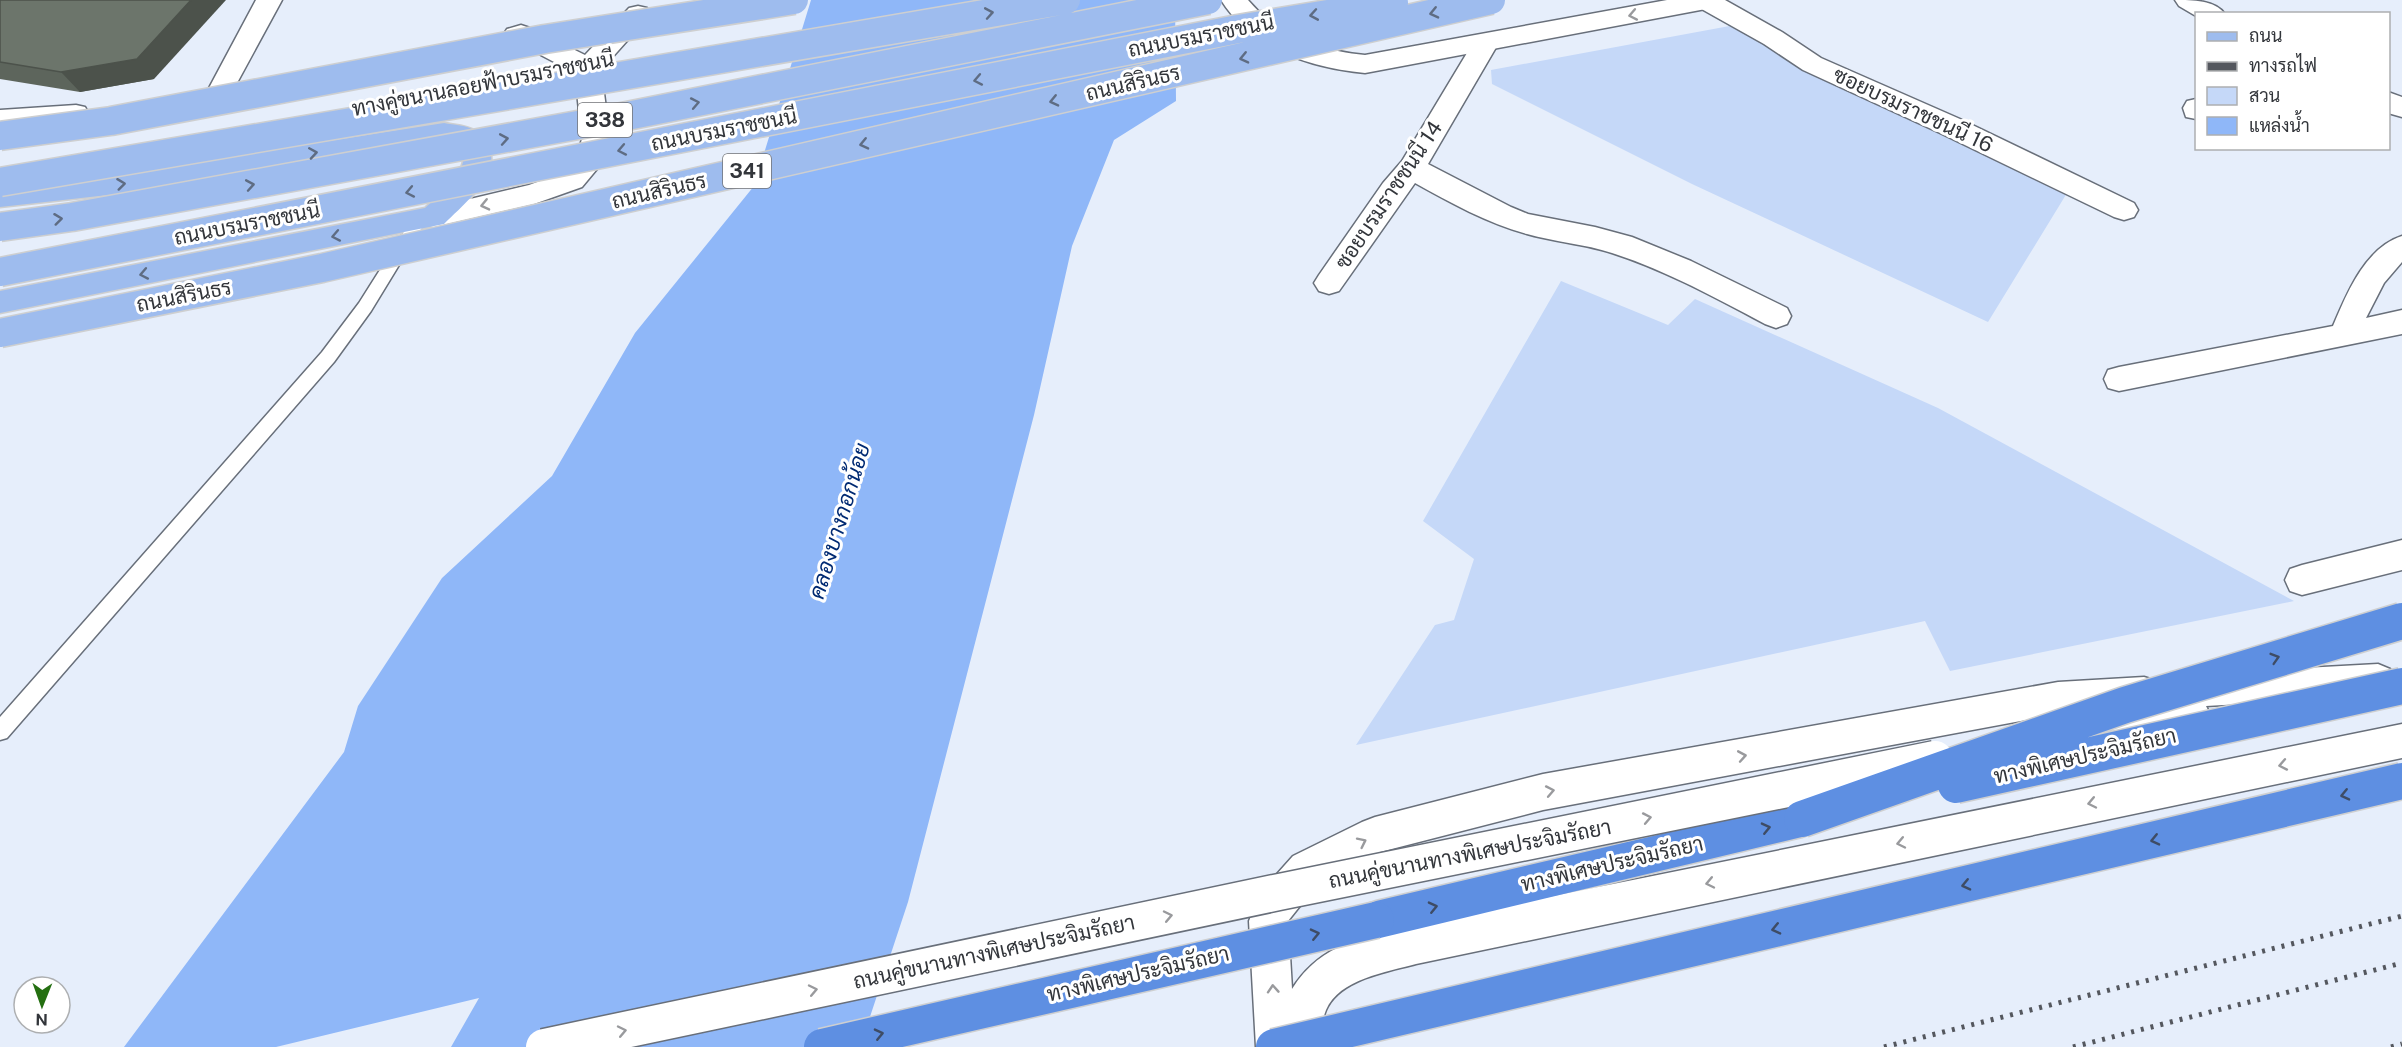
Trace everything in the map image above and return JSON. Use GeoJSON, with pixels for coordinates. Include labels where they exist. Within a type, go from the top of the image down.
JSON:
{"type":"FeatureCollection","features":[{"type":"Feature","properties":{"kind":"highway"},"geometry":{"type":"LineString","coordinates":[[1802,819],[2125,705],[2402,621]]}},
{"type":"Feature","properties":{"kind":"highway","name":"ทางพิเศษประจิมรัถยา"},"geometry":{"type":"LineString","coordinates":[[822,1047],[1802,819],[2402,686]]}},
{"type":"Feature","properties":{"kind":"highway"},"geometry":{"type":"LineString","coordinates":[[1275,1047],[2402,781]]}},
{"type":"Feature","properties":{"kind":"main road"},"geometry":{"type":"LineString","coordinates":[[222,88],[269,0]]}},
{"type":"Feature","properties":{"kind":"main road"},"geometry":{"type":"LineString","coordinates":[[0,120],[88,113],[638,14],[704,0]]}},
{"type":"Feature","properties":{"kind":"main road","name":"ทางคู่ขนานลอยฟ้าบรมราชชนนี"},"geometry":{"type":"LineString","coordinates":[[0,136],[111,122],[545,39],[794,0]]}},
{"type":"Feature","properties":{"kind":"main road","name":"ทางคู่ขนานลอยฟ้าบรมราชชนนี"},"geometry":{"type":"LineString","coordinates":[[0,171],[119,155],[547,70],[966,0]]}},
{"type":"Feature","properties":{"kind":"main road"},"geometry":{"type":"LineString","coordinates":[[0,182],[1066,0]]}},
{"type":"Feature","properties":{"kind":"main road","name":"ถนนบรมราชชนนี"},"geometry":{"type":"LineString","coordinates":[[0,226],[72,218],[622,117],[1208,0]]}},
{"type":"Feature","properties":{"kind":"main road"},"geometry":{"type":"LineString","coordinates":[[1234,0],[1245,16],[1280,42],[1326,58],[1365,64],[1485,44],[1709,0]]}},
{"type":"Feature","properties":{"kind":"main road","name":"ถนนบรมราชชนนี"},"geometry":{"type":"LineString","coordinates":[[0,272],[1215,33],[1414,0]]}},
{"type":"Feature","properties":{"kind":"main road","name":"ถนนสิรินธร"},"geometry":{"type":"LineString","coordinates":[[0,333],[322,268],[1491,0]]}},
{"type":"Feature","properties":{"kind":"main road","name":"ซอยบรมราชชนนี 16"},"geometry":{"type":"LineString","coordinates":[[1709,0],[1812,64],[1950,126],[2124,210]]}},
{"type":"Feature","properties":{"kind":"main road"},"geometry":{"type":"LineString","coordinates":[[2188,0],[2209,12]]}},
{"type":"Feature","properties":{"kind":"main road"},"geometry":{"type":"LineString","coordinates":[[0,302],[427,219],[534,194],[572,180],[588,164],[596,139],[588,68],[638,14]]}},
{"type":"Feature","properties":{"kind":"main road"},"geometry":{"type":"LineString","coordinates":[[521,34],[588,68]]}},
{"type":"Feature","properties":{"kind":"main road","name":"ซอยบรมราชชนนี 14"},"geometry":{"type":"LineString","coordinates":[[1329,283],[1393,190],[1412,168],[1485,44]]}},
{"type":"Feature","properties":{"kind":"main road"},"geometry":{"type":"LineString","coordinates":[[0,197],[126,183],[444,133],[465,137],[478,152],[478,167],[462,189],[427,219]]}},
{"type":"Feature","properties":{"kind":"main road"},"geometry":{"type":"LineString","coordinates":[[0,189],[119,155]]}},
{"type":"Feature","properties":{"kind":"main road"},"geometry":{"type":"LineString","coordinates":[[1412,168],[1457,194],[1515,220],[1564,233],[1598,238],[1651,256],[1708,281],[1776,316]]}},
{"type":"Feature","properties":{"kind":"main road"},"geometry":{"type":"LineString","coordinates":[[2344,335],[2368,281],[2387,258],[2402,247]]}},
{"type":"Feature","properties":{"kind":"main road"},"geometry":{"type":"LineString","coordinates":[[2119,379],[2402,322]]}},
{"type":"Feature","properties":{"kind":"main road"},"geometry":{"type":"LineString","coordinates":[[2302,580],[2402,555]]}},
{"type":"Feature","properties":{"kind":"main road"},"geometry":{"type":"LineString","coordinates":[[1275,1047],[1268,921],[1274,907],[1306,869],[1375,835],[1543,792],[2058,698],[2402,679]]}},
{"type":"Feature","properties":{"kind":"main road","name":"ถนนคู่ขนานทางพิเศษประจิมรัถยา"},"geometry":{"type":"LineString","coordinates":[[544,1047],[1279,892],[2056,735],[2402,693]]}},
{"type":"Feature","properties":{"kind":"main road"},"geometry":{"type":"LineString","coordinates":[[1306,1047],[1303,1030],[1305,1006],[1316,988],[1344,964],[1416,944],[2402,741]]}},
{"type":"Feature","properties":{"kind":"lane"},"geometry":{"type":"LineString","coordinates":[[0,731],[328,357],[427,219]]}},
{"type":"Feature","properties":{"kind":"green space"},"geometry":{"type":"Polygon","coordinates":[[[1735,25],[2067,193],[1988,322],[1692,184],[1492,84],[1491,70],[1735,25]]]}},
{"type":"Feature","properties":{"kind":"green space"},"geometry":{"type":"Polygon","coordinates":[[[1561,281],[1668,325],[1695,299],[1938,408],[2294,601],[1950,671],[1925,621],[1356,745],[1435,625],[1454,620],[1474,559],[1423,521],[1561,281]]]}},
{"type":"Feature","properties":{"kind":"water","name":"คลองบางกอกน้อย"},"geometry":{"type":"Polygon","coordinates":[[[811,0],[1175,0],[1176,101],[1114,140],[1072,246],[1034,415],[908,902],[860,1047],[451,1047],[479,998],[276,1047],[124,1047],[344,752],[358,706],[442,578],[552,476],[635,333],[754,186],[811,0]]]}},
{"type":"Feature","properties":{"kind":"building"},"geometry":{"type":"Polygon","coordinates":[[[0,0],[191,0],[137,59],[61,72],[0,62],[0,0]]]}},
{"type":"Feature","properties":{"kind":"railway"},"geometry":{"type":"LineString","coordinates":[[1884,1047],[2402,916]]}},
{"type":"Feature","properties":{"kind":"railway"},"geometry":{"type":"LineString","coordinates":[[2073,1047],[2402,963]]}},
{"type":"Feature","properties":{"kind":"railway"},"geometry":{"type":"LineString","coordinates":[[2391,1047],[2402,1044]]}}]}
